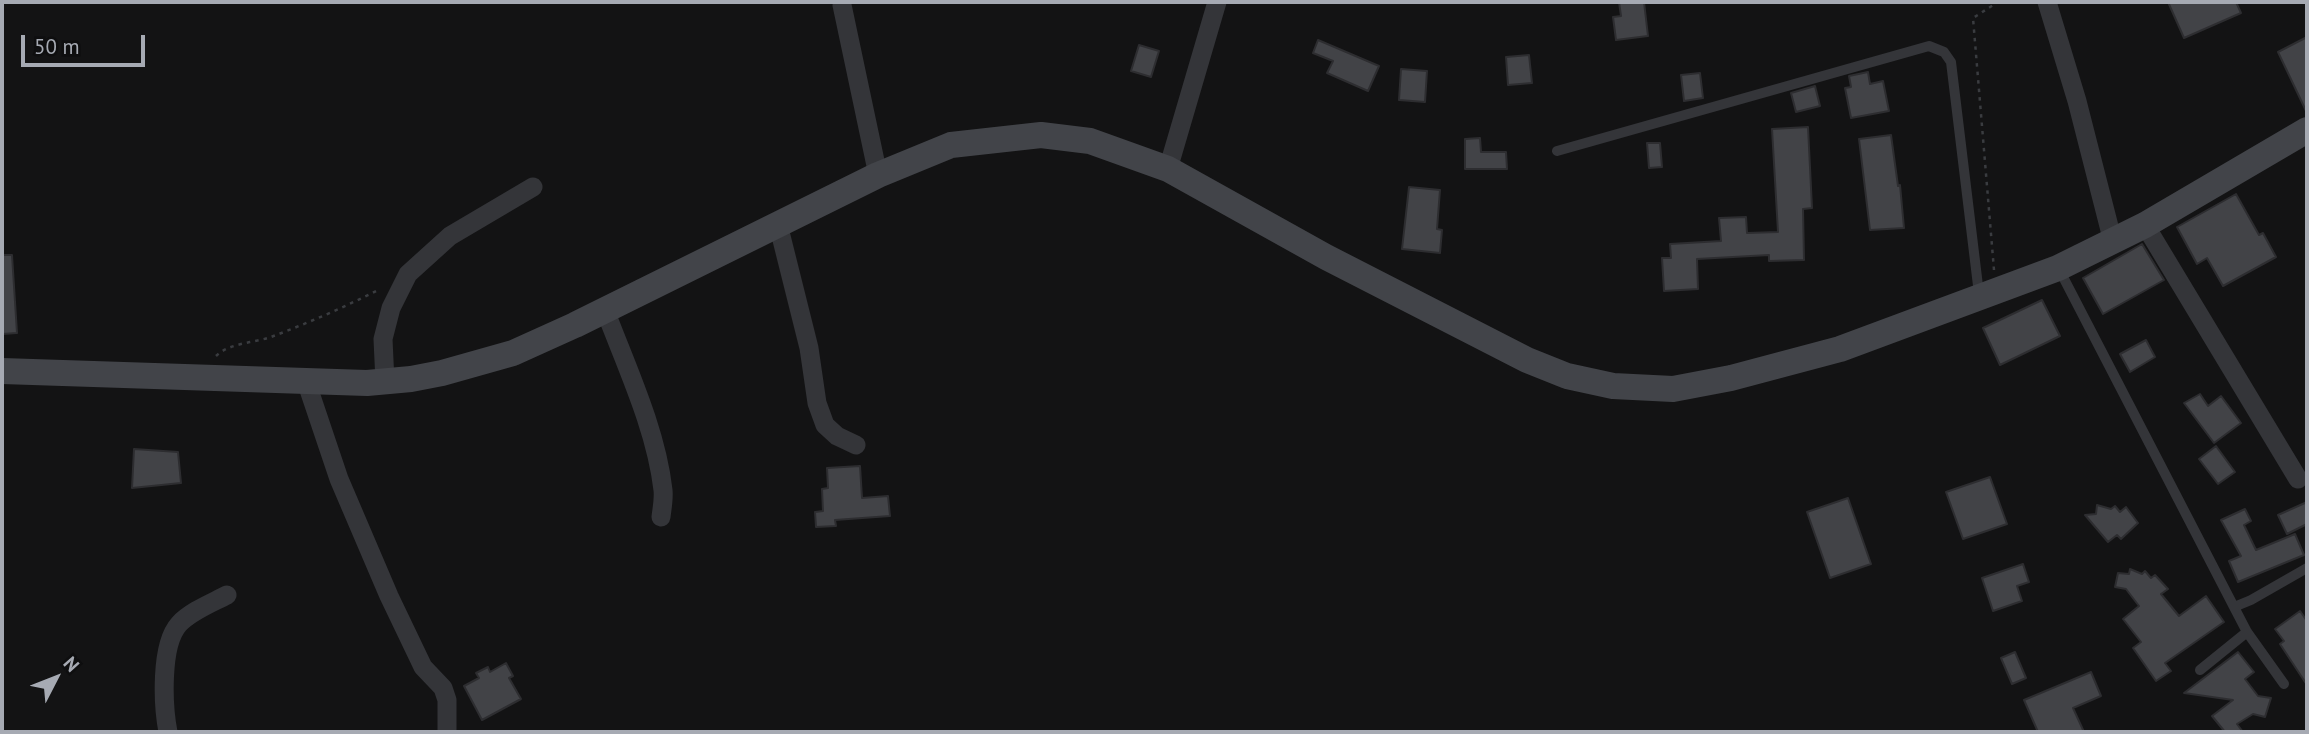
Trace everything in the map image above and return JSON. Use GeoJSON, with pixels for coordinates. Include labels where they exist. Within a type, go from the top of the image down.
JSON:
{"type":"FeatureCollection","features":[{"type":"Feature","properties":{"kind":"street"},"geometry":{"type":"LineString","coordinates":[[1168,169],[1217,2]]}},
{"type":"Feature","properties":{"kind":"street"},"geometry":{"type":"LineString","coordinates":[[2047,2],[2077,101],[2113,242]]}},
{"type":"Feature","properties":{"kind":"street"},"geometry":{"type":"LineString","coordinates":[[842,5],[878,175]]}},
{"type":"Feature","properties":{"kind":"street"},"geometry":{"type":"LineString","coordinates":[[2,371],[385,382],[442,373],[513,353],[878,175],[951,145],[1041,135],[1090,141],[1168,169],[1326,257],[1527,360],[1567,376],[1613,386],[1673,389],[1731,378],[1840,349],[2058,268],[2146,225],[2307,130]]}},
{"type":"Feature","properties":{"kind":"street"},"geometry":{"type":"LineString","coordinates":[[385,382],[383,339],[391,308],[408,274],[450,236],[533,187]]}},
{"type":"Feature","properties":{"kind":"street"},"geometry":{"type":"LineString","coordinates":[[778,224],[809,348],[821,414],[825,425],[837,436],[856,445]]}},
{"type":"Feature","properties":{"kind":"street"},"geometry":{"type":"LineString","coordinates":[[2146,225],[2298,479]]}},
{"type":"Feature","properties":{"kind":"street"},"geometry":{"type":"LineString","coordinates":[[605,310],[643,412],[657,459],[663,493],[661,517]]}},
{"type":"Feature","properties":{"kind":"street"},"geometry":{"type":"LineString","coordinates":[[306,381],[339,479],[389,596],[423,667],[443,688],[447,700],[447,732]]}},
{"type":"Feature","properties":{"kind":"street"},"geometry":{"type":"LineString","coordinates":[[168,732],[164,713],[170,643],[179,624],[227,594]]}},
{"type":"Feature","properties":{"kind":"lane"},"geometry":{"type":"LineString","coordinates":[[1557,151],[1929,46],[1944,52],[1951,62],[1987,295]]}},
{"type":"Feature","properties":{"kind":"lane"},"geometry":{"type":"LineString","coordinates":[[2058,268],[2247,632],[2284,684]]}},
{"type":"Feature","properties":{"kind":"lane"},"geometry":{"type":"LineString","coordinates":[[2234,607],[2307,568]]}},
{"type":"Feature","properties":{"kind":"lane"},"geometry":{"type":"LineString","coordinates":[[2200,670],[2247,632]]}},
{"type":"Feature","properties":{"kind":"path"},"geometry":{"type":"LineString","coordinates":[[1987,295],[1973,18],[1998,2]]}},
{"type":"Feature","properties":{"kind":"path"},"geometry":{"type":"LineString","coordinates":[[196,376],[222,350],[268,338],[327,314],[408,274]]}},
{"type":"Feature","properties":{"kind":"building"},"geometry":{"type":"Polygon","coordinates":[[[1619,2],[1644,2],[1648,36],[1616,40],[1613,17],[1621,16],[1619,2]]]}},
{"type":"Feature","properties":{"kind":"building"},"geometry":{"type":"Polygon","coordinates":[[[2168,2],[2236,2],[2241,13],[2184,38],[2168,2]]]}},
{"type":"Feature","properties":{"kind":"building"},"geometry":{"type":"Polygon","coordinates":[[[2307,37],[2307,113],[2278,52],[2307,37]]]}},
{"type":"Feature","properties":{"kind":"building"},"geometry":{"type":"Polygon","coordinates":[[[1318,40],[1379,66],[1368,91],[1327,73],[1333,61],[1313,53],[1318,40]]]}},
{"type":"Feature","properties":{"kind":"building"},"geometry":{"type":"Polygon","coordinates":[[[1139,45],[1159,51],[1151,77],[1131,71],[1139,45]]]}},
{"type":"Feature","properties":{"kind":"building"},"geometry":{"type":"Polygon","coordinates":[[[1529,55],[1532,83],[1508,85],[1506,57],[1529,55]]]}},
{"type":"Feature","properties":{"kind":"building"},"geometry":{"type":"Polygon","coordinates":[[[1401,69],[1427,71],[1425,102],[1399,100],[1401,69]]]}},
{"type":"Feature","properties":{"kind":"building"},"geometry":{"type":"Polygon","coordinates":[[[1868,72],[1870,84],[1883,81],[1889,111],[1851,118],[1845,88],[1851,87],[1849,76],[1868,72]]]}},
{"type":"Feature","properties":{"kind":"building"},"geometry":{"type":"Polygon","coordinates":[[[1700,73],[1703,98],[1684,101],[1681,75],[1700,73]]]}},
{"type":"Feature","properties":{"kind":"building"},"geometry":{"type":"Polygon","coordinates":[[[1815,86],[1820,106],[1796,112],[1791,93],[1815,86]]]}},
{"type":"Feature","properties":{"kind":"building"},"geometry":{"type":"Polygon","coordinates":[[[1808,127],[1812,208],[1803,209],[1804,260],[1769,261],[1769,255],[1697,259],[1698,289],[1664,291],[1662,258],[1671,258],[1670,244],[1721,241],[1719,218],[1746,217],[1747,233],[1778,232],[1772,129],[1808,127]]]}},
{"type":"Feature","properties":{"kind":"building"},"geometry":{"type":"Polygon","coordinates":[[[1891,135],[1904,228],[1870,230],[1859,139],[1891,135]]]}},
{"type":"Feature","properties":{"kind":"building"},"geometry":{"type":"Polygon","coordinates":[[[1480,138],[1481,152],[1506,152],[1507,169],[1465,169],[1465,139],[1480,138]]]}},
{"type":"Feature","properties":{"kind":"building"},"geometry":{"type":"Polygon","coordinates":[[[1647,143],[1660,143],[1662,167],[1649,168],[1647,143]]]}},
{"type":"Feature","properties":{"kind":"building"},"geometry":{"type":"Polygon","coordinates":[[[1409,187],[1440,190],[1437,229],[1442,230],[1440,253],[1402,249],[1409,187]]]}},
{"type":"Feature","properties":{"kind":"building"},"geometry":{"type":"Polygon","coordinates":[[[2236,194],[2259,235],[2263,233],[2276,257],[2223,286],[2207,258],[2197,264],[2177,227],[2236,194]]]}},
{"type":"Feature","properties":{"kind":"building"},"geometry":{"type":"Polygon","coordinates":[[[2142,244],[2164,280],[2103,314],[2083,278],[2142,244]]]}},
{"type":"Feature","properties":{"kind":"building"},"geometry":{"type":"Polygon","coordinates":[[[2,255],[12,255],[17,333],[2,334],[2,255]]]}},
{"type":"Feature","properties":{"kind":"building"},"geometry":{"type":"Polygon","coordinates":[[[2042,300],[2060,336],[2000,365],[1983,328],[2042,300]]]}},
{"type":"Feature","properties":{"kind":"building"},"geometry":{"type":"Polygon","coordinates":[[[2146,340],[2155,357],[2130,372],[2120,354],[2146,340]]]}},
{"type":"Feature","properties":{"kind":"building"},"geometry":{"type":"Polygon","coordinates":[[[2200,394],[2208,406],[2221,396],[2241,423],[2214,443],[2184,403],[2200,394]]]}},
{"type":"Feature","properties":{"kind":"building"},"geometry":{"type":"Polygon","coordinates":[[[2216,446],[2235,472],[2218,484],[2199,459],[2216,446]]]}},
{"type":"Feature","properties":{"kind":"building"},"geometry":{"type":"Polygon","coordinates":[[[134,449],[178,452],[181,483],[132,488],[134,449]]]}},
{"type":"Feature","properties":{"kind":"building"},"geometry":{"type":"Polygon","coordinates":[[[860,466],[862,498],[888,496],[890,516],[835,520],[836,526],[816,527],[815,512],[823,511],[822,489],[828,488],[827,468],[860,466]]]}},
{"type":"Feature","properties":{"kind":"building"},"geometry":{"type":"Polygon","coordinates":[[[1990,477],[2007,524],[1963,539],[1946,492],[1990,477]]]}},
{"type":"Feature","properties":{"kind":"building"},"geometry":{"type":"Polygon","coordinates":[[[1848,498],[1871,564],[1830,578],[1807,512],[1848,498]]]}},
{"type":"Feature","properties":{"kind":"building"},"geometry":{"type":"Polygon","coordinates":[[[2307,502],[2307,524],[2287,534],[2278,515],[2307,502]]]}},
{"type":"Feature","properties":{"kind":"building"},"geometry":{"type":"Polygon","coordinates":[[[2097,505],[2111,509],[2115,506],[2120,512],[2126,507],[2138,523],[2121,539],[2117,535],[2108,542],[2085,515],[2096,514],[2097,505]]]}},
{"type":"Feature","properties":{"kind":"building"},"geometry":{"type":"Polygon","coordinates":[[[2245,509],[2251,521],[2244,525],[2256,550],[2295,534],[2304,555],[2238,582],[2229,561],[2241,556],[2221,520],[2245,509]]]}},
{"type":"Feature","properties":{"kind":"building"},"geometry":{"type":"Polygon","coordinates":[[[2023,564],[2029,582],[2017,586],[2022,601],[1993,611],[1982,578],[2023,564]]]}},
{"type":"Feature","properties":{"kind":"building"},"geometry":{"type":"Polygon","coordinates":[[[2130,569],[2142,574],[2145,571],[2151,578],[2155,575],[2168,589],[2161,594],[2179,616],[2206,596],[2224,622],[2165,663],[2171,671],[2156,681],[2133,648],[2141,642],[2123,619],[2139,606],[2126,589],[2115,587],[2118,573],[2129,574],[2130,569]]]}},
{"type":"Feature","properties":{"kind":"building"},"geometry":{"type":"Polygon","coordinates":[[[2300,611],[2307,621],[2307,685],[2280,644],[2284,641],[2275,629],[2300,611]]]}},
{"type":"Feature","properties":{"kind":"building"},"geometry":{"type":"Polygon","coordinates":[[[2015,652],[2026,678],[2012,684],[2001,658],[2015,652]]]}},
{"type":"Feature","properties":{"kind":"building"},"geometry":{"type":"Polygon","coordinates":[[[2238,652],[2254,672],[2245,679],[2258,696],[2271,698],[2265,717],[2253,714],[2237,724],[2243,732],[2225,732],[2212,716],[2233,700],[2184,693],[2238,652]]]}},
{"type":"Feature","properties":{"kind":"building"},"geometry":{"type":"Polygon","coordinates":[[[506,663],[513,676],[509,678],[521,699],[482,720],[464,686],[479,678],[476,673],[488,667],[490,672],[506,663]]]}},
{"type":"Feature","properties":{"kind":"building"},"geometry":{"type":"Polygon","coordinates":[[[2091,672],[2101,696],[2073,708],[2084,732],[2038,732],[2024,700],[2091,672]]]}}]}
